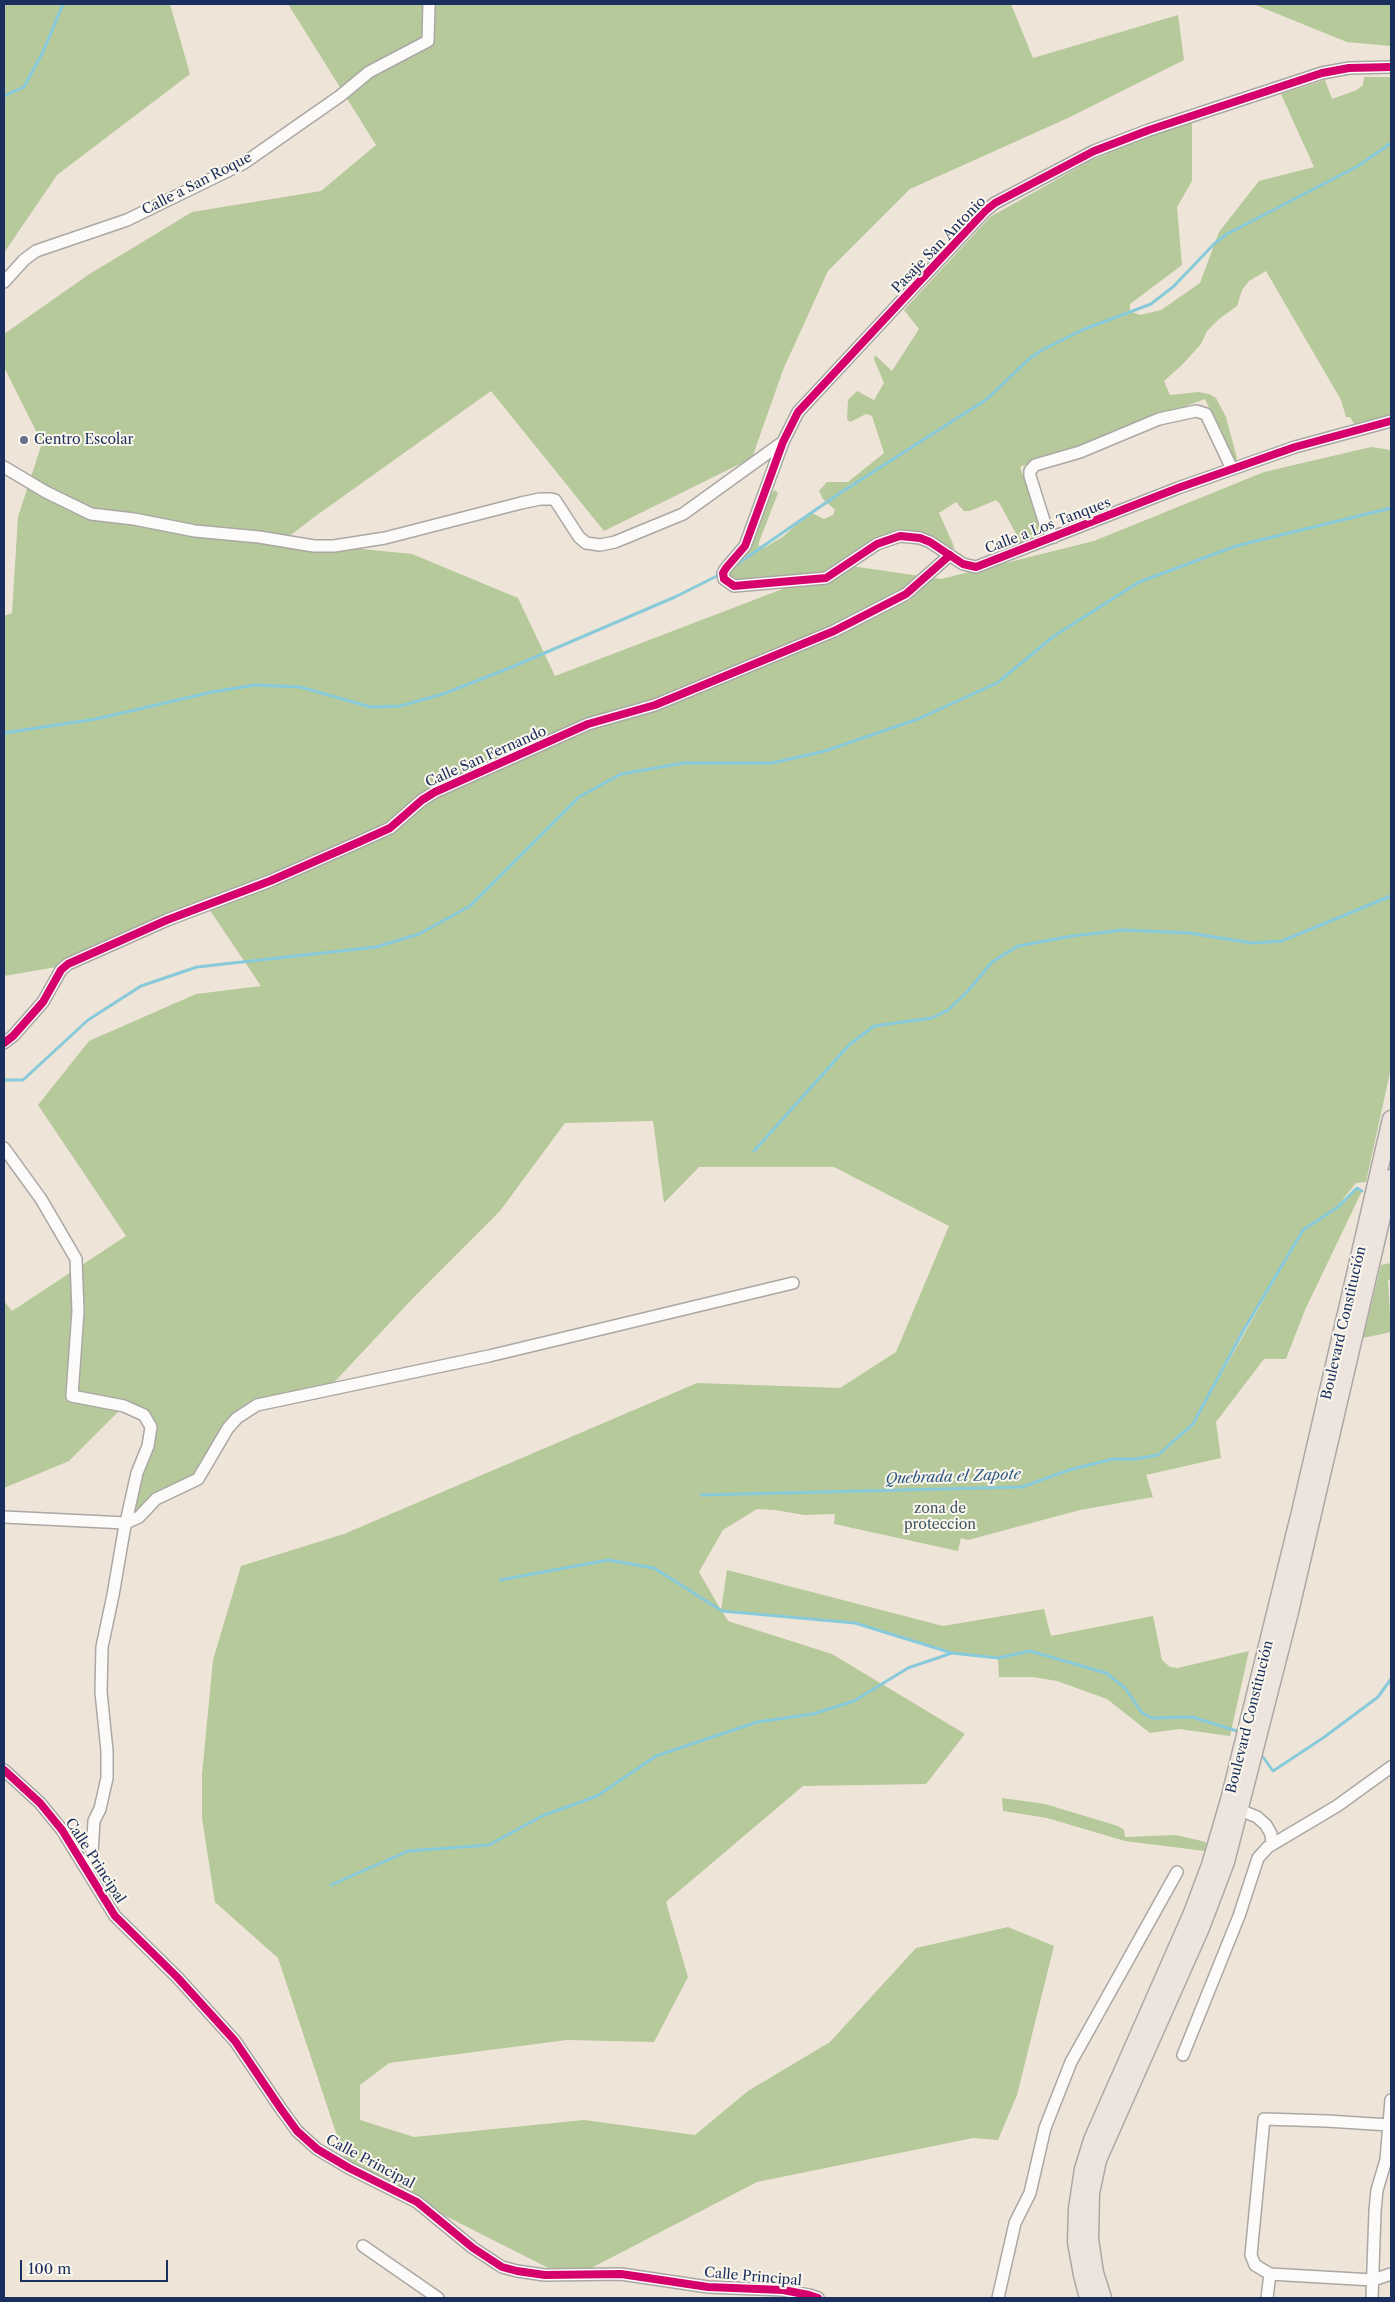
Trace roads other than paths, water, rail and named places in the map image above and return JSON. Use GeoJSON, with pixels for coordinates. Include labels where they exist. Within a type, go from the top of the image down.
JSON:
{"type":"FeatureCollection","features":[{"type":"Feature","properties":{"kind":"highway","name":"Boulevard Constitución"},"geometry":{"type":"LineString","coordinates":[[1088,2298],[1076,2242],[1077,2209],[1082,2170],[1092,2140],[1192,1913],[1213,1856],[1229,1800],[1298,1522],[1391,1119]]}},
{"type":"Feature","properties":{"kind":"highway","name":"Boulevard Constitución"},"geometry":{"type":"LineString","coordinates":[[1102,2298],[1095,2273],[1090,2239],[1091,2193],[1098,2160],[1201,1928],[1226,1862],[1290,1612],[1391,1178]]}},
{"type":"Feature","properties":{"kind":"street","name":"Calle a San Roque"},"geometry":{"type":"LineString","coordinates":[[4,282],[24,260],[36,251],[126,220],[244,163],[340,96],[369,72],[428,40],[429,4]]}},
{"type":"Feature","properties":{"kind":"street","name":"Pasaje San Antonio"},"geometry":{"type":"LineString","coordinates":[[783,442],[798,412],[985,211],[995,204],[1094,151],[1149,130],[1322,73],[1349,68],[1391,67]]}},
{"type":"Feature","properties":{"kind":"street"},"geometry":{"type":"LineString","coordinates":[[1054,537],[1046,527],[1030,476],[1030,471],[1035,465],[1080,452],[1159,419],[1196,411],[1206,414],[1232,469]]}},
{"type":"Feature","properties":{"kind":"street","name":"Calle a Los Tanques"},"geometry":{"type":"LineString","coordinates":[[783,442],[745,546],[723,573],[727,583],[734,586],[826,578],[878,544],[900,536],[920,538],[969,566],[976,567],[1232,469],[1295,447],[1391,421]]}},
{"type":"Feature","properties":{"kind":"street"},"geometry":{"type":"LineString","coordinates":[[4,467],[46,492],[91,514],[196,531],[259,537],[314,546],[334,546],[385,538],[521,503],[551,499],[556,500],[579,538],[600,546],[615,542],[683,514],[783,442]]}},
{"type":"Feature","properties":{"kind":"street","name":"Calle San Fernando"},"geometry":{"type":"LineString","coordinates":[[4,1043],[13,1036],[43,1002],[61,970],[68,964],[167,920],[270,881],[390,828],[422,800],[435,792],[588,724],[655,705],[834,631],[906,594],[950,555]]}},
{"type":"Feature","properties":{"kind":"street"},"geometry":{"type":"LineString","coordinates":[[4,1148],[41,1199],[76,1259],[78,1311],[72,1396],[124,1406],[144,1415],[151,1427],[148,1446],[137,1473],[102,1647],[101,1692],[107,1751],[107,1778],[100,1809],[94,1821],[92,1853],[88,1871]]}},
{"type":"Feature","properties":{"kind":"street"},"geometry":{"type":"LineString","coordinates":[[4,1517],[126,1523],[139,1517],[156,1499],[198,1479],[228,1428],[237,1418],[257,1405],[489,1356],[793,1283]]}},
{"type":"Feature","properties":{"kind":"street"},"geometry":{"type":"LineString","coordinates":[[1183,2055],[1239,1916],[1258,1858],[1272,1844],[1337,1806],[1391,1767]]}},
{"type":"Feature","properties":{"kind":"street","name":"Calle Principal"},"geometry":{"type":"LineString","coordinates":[[4,1770],[40,1803],[62,1830],[116,1916],[177,1977],[235,2040],[297,2131],[318,2149],[349,2168],[418,2202],[473,2248],[502,2267],[545,2275],[621,2274],[753,2294],[783,2290],[809,2294],[818,2298]]}},
{"type":"Feature","properties":{"kind":"street"},"geometry":{"type":"LineString","coordinates":[[1240,1810],[1257,1817],[1266,1825],[1271,1834],[1272,1844]]}},
{"type":"Feature","properties":{"kind":"street"},"geometry":{"type":"LineString","coordinates":[[998,2298],[1015,2223],[1030,2193],[1045,2128],[1071,2062],[1177,1872]]}},
{"type":"Feature","properties":{"kind":"street"},"geometry":{"type":"LineString","coordinates":[[1372,2298],[1376,2197],[1386,2160],[1391,2100]]}},
{"type":"Feature","properties":{"kind":"street"},"geometry":{"type":"LineString","coordinates":[[1389,2126],[1327,2121],[1264,2119],[1251,2255],[1255,2265],[1270,2274],[1373,2280],[1391,2274]]}},
{"type":"Feature","properties":{"kind":"street"},"geometry":{"type":"LineString","coordinates":[[363,2246],[438,2298]]}},
{"type":"Feature","properties":{"kind":"street"},"geometry":{"type":"LineString","coordinates":[[1267,2298],[1270,2274]]}},
{"type":"Feature","properties":{"kind":"waterway"},"geometry":{"type":"LineString","coordinates":[[4,96],[24,87],[43,52],[63,4]]}},
{"type":"Feature","properties":{"kind":"waterway"},"geometry":{"type":"LineString","coordinates":[[733,567],[837,495],[987,399],[1030,358],[1042,350],[1082,330],[1151,304],[1174,286],[1215,243],[1227,234],[1358,166],[1391,143]]}},
{"type":"Feature","properties":{"kind":"waterway"},"geometry":{"type":"LineString","coordinates":[[4,1080],[23,1080],[88,1020],[141,986],[197,967],[376,947],[419,934],[470,906],[579,797],[621,774],[684,763],[772,763],[825,751],[918,719],[997,683],[1054,636],[1139,582],[1236,546],[1391,508]]}},
{"type":"Feature","properties":{"kind":"waterway"},"geometry":{"type":"LineString","coordinates":[[4,733],[96,719],[212,692],[255,685],[300,687],[371,707],[400,706],[443,694],[512,667],[675,597],[721,574]]}},
{"type":"Feature","properties":{"kind":"waterway"},"geometry":{"type":"LineString","coordinates":[[754,1151],[849,1045],[874,1026],[932,1018],[948,1010],[968,991],[992,962],[1018,946],[1072,936],[1124,930],[1189,933],[1252,943],[1282,941],[1391,896]]}},
{"type":"Feature","properties":{"kind":"waterway","name":"Quebrada el Zapote"},"geometry":{"type":"LineString","coordinates":[[701,1495],[1022,1487],[1069,1470],[1113,1459],[1135,1459],[1158,1455],[1193,1424],[1242,1333],[1303,1230],[1338,1207],[1357,1188],[1362,1191]]}},
{"type":"Feature","properties":{"kind":"waterway"},"geometry":{"type":"LineString","coordinates":[[500,1580],[608,1560],[654,1568],[722,1611],[855,1623],[952,1653],[998,1658],[1030,1651],[1106,1673],[1125,1688],[1142,1713],[1152,1718],[1192,1717],[1240,1732]]}},
{"type":"Feature","properties":{"kind":"waterway"},"geometry":{"type":"LineString","coordinates":[[331,1885],[408,1851],[489,1845],[542,1816],[597,1796],[656,1756],[757,1722],[813,1714],[854,1701],[908,1668],[952,1653]]}},
{"type":"Feature","properties":{"kind":"waterway"},"geometry":{"type":"LineString","coordinates":[[1263,1757],[1273,1771],[1323,1738],[1378,1697],[1391,1679]]}},
{"type":"Feature","properties":{"kind":"place","name":"Centro Escolar"},"geometry":{"type":"Point","coordinates":[24,440]}},
{"type":"Feature","properties":{"kind":"park label","name":"zona de proteccion"},"geometry":{"type":"Point","coordinates":[940,1518]}}]}
